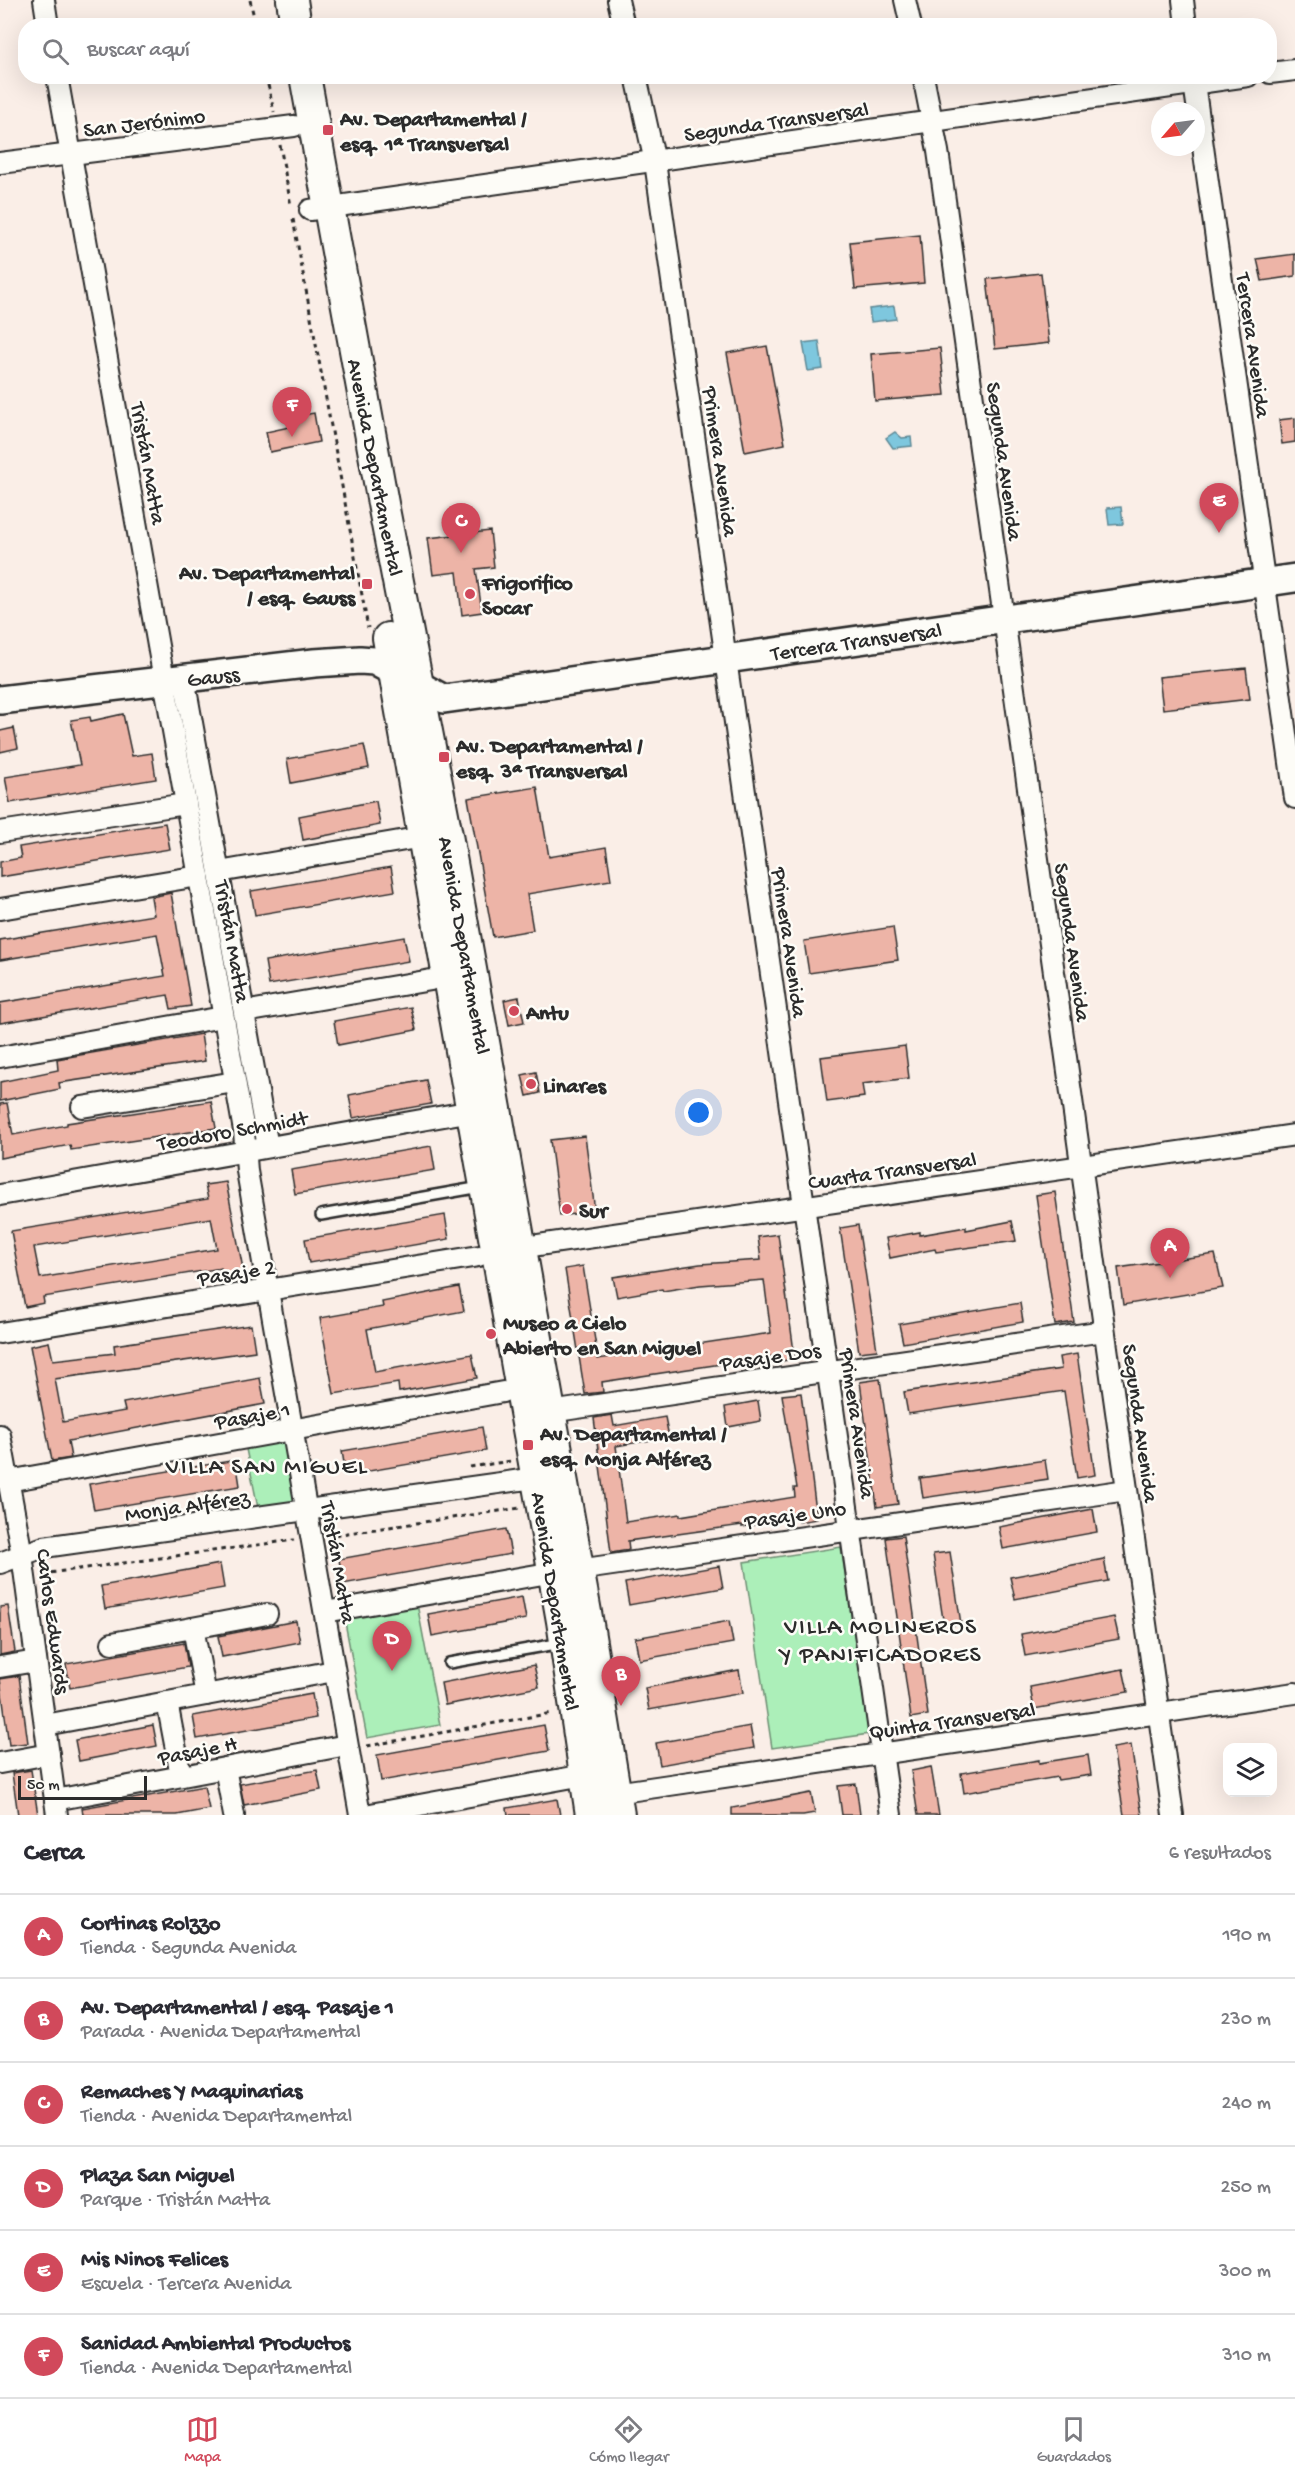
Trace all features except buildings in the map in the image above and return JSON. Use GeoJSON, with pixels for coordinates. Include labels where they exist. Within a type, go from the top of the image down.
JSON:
{"type":"FeatureCollection","features":[{"type":"Feature","properties":{"kind":"main road"},"geometry":{"type":"LineString","coordinates":[[272,0],[275,18]]}},
{"type":"Feature","properties":{"kind":"main road"},"geometry":{"type":"LineString","coordinates":[[292,0],[295,18]]}},
{"type":"Feature","properties":{"kind":"main road","name":"Avenida Departamental"},"geometry":{"type":"LineString","coordinates":[[285,84],[286,127],[320,208]]}},
{"type":"Feature","properties":{"kind":"main road","name":"Avenida Departamental"},"geometry":{"type":"LineString","coordinates":[[306,84],[320,208],[408,679],[499,1251],[550,1412],[548,1476]]}},
{"type":"Feature","properties":{"kind":"main road","name":"Avenida Departamental"},"geometry":{"type":"LineString","coordinates":[[408,679],[423,837],[485,1186],[617,1804]]}},
{"type":"Feature","properties":{"kind":"main road","name":"Avenida Departamental"},"geometry":{"type":"LineString","coordinates":[[566,1571],[565,1642],[591,1815]]}},
{"type":"Feature","properties":{"kind":"street"},"geometry":{"type":"LineString","coordinates":[[44,0],[47,18]]}},
{"type":"Feature","properties":{"kind":"street"},"geometry":{"type":"LineString","coordinates":[[618,0],[622,18]]}},
{"type":"Feature","properties":{"kind":"street"},"geometry":{"type":"LineString","coordinates":[[905,0],[909,18]]}},
{"type":"Feature","properties":{"kind":"street"},"geometry":{"type":"LineString","coordinates":[[1183,0],[1185,18]]}},
{"type":"Feature","properties":{"kind":"street"},"geometry":{"type":"LineString","coordinates":[[1277,72],[1295,70]]}},
{"type":"Feature","properties":{"kind":"street","name":"Tristán Matta"},"geometry":{"type":"LineString","coordinates":[[58,84],[174,680],[219,872],[268,1147]]}},
{"type":"Feature","properties":{"kind":"street","name":"Primera Avenida"},"geometry":{"type":"LineString","coordinates":[[638,84],[655,162],[891,1815]]}},
{"type":"Feature","properties":{"kind":"street","name":"Segunda Avenida"},"geometry":{"type":"LineString","coordinates":[[925,84],[934,122],[1173,1815]]}},
{"type":"Feature","properties":{"kind":"street","name":"Segunda Transversal"},"geometry":{"type":"LineString","coordinates":[[320,208],[934,122],[1169,84]]}},
{"type":"Feature","properties":{"kind":"street","name":"Tercera Avenida"},"geometry":{"type":"LineString","coordinates":[[1195,84],[1295,798]]}},
{"type":"Feature","properties":{"kind":"street","name":"San Jerónimo"},"geometry":{"type":"LineString","coordinates":[[0,163],[286,127]]}},
{"type":"Feature","properties":{"kind":"street","name":"Tercera Transversal"},"geometry":{"type":"LineString","coordinates":[[408,679],[444,699],[1295,578]]}},
{"type":"Feature","properties":{"kind":"street","name":"Gauss"},"geometry":{"type":"LineString","coordinates":[[0,700],[314,663],[360,660],[374,661],[408,679]]}},
{"type":"Feature","properties":{"kind":"street","name":"Tristán Matta"},"geometry":{"type":"LineString","coordinates":[[174,680],[186,804],[235,1082],[247,1171],[360,1815]]}},
{"type":"Feature","properties":{"kind":"street"},"geometry":{"type":"LineString","coordinates":[[0,832],[186,804]]}},
{"type":"Feature","properties":{"kind":"street"},"geometry":{"type":"LineString","coordinates":[[219,872],[423,837]]}},
{"type":"Feature","properties":{"kind":"street"},"geometry":{"type":"LineString","coordinates":[[0,909],[199,876]]}},
{"type":"Feature","properties":{"kind":"street"},"geometry":{"type":"LineString","coordinates":[[244,1012],[431,980]]}},
{"type":"Feature","properties":{"kind":"street"},"geometry":{"type":"LineString","coordinates":[[0,1057],[223,1017]]}},
{"type":"Feature","properties":{"kind":"street"},"geometry":{"type":"LineString","coordinates":[[82,1107],[235,1082]]}},
{"type":"Feature","properties":{"kind":"street","name":"Teodoro Schmidt"},"geometry":{"type":"LineString","coordinates":[[0,1195],[472,1111]]}},
{"type":"Feature","properties":{"kind":"street","name":"Cuarta Transversal"},"geometry":{"type":"LineString","coordinates":[[499,1251],[1295,1135]]}},
{"type":"Feature","properties":{"kind":"street","name":"Pasaje 2"},"geometry":{"type":"LineString","coordinates":[[0,1333],[268,1291],[499,1251]]}},
{"type":"Feature","properties":{"kind":"street","name":"Pasaje Dos"},"geometry":{"type":"LineString","coordinates":[[550,1412],[1104,1331]]}},
{"type":"Feature","properties":{"kind":"street","name":"Pasaje 1"},"geometry":{"type":"LineString","coordinates":[[8,1481],[503,1392]]}},
{"type":"Feature","properties":{"kind":"street","name":"Carlos Edwards"},"geometry":{"type":"LineString","coordinates":[[0,1435],[22,1556],[56,1807]]}},
{"type":"Feature","properties":{"kind":"street","name":"Monja Alférez"},"geometry":{"type":"LineString","coordinates":[[0,1563],[44,1547],[548,1476]]}},
{"type":"Feature","properties":{"kind":"street","name":"Pasaje Uno"},"geometry":{"type":"LineString","coordinates":[[325,1612],[566,1571],[1127,1490]]}},
{"type":"Feature","properties":{"kind":"street"},"geometry":{"type":"LineString","coordinates":[[112,1643],[267,1614]]}},
{"type":"Feature","properties":{"kind":"street"},"geometry":{"type":"LineString","coordinates":[[193,1628],[206,1695]]}},
{"type":"Feature","properties":{"kind":"street"},"geometry":{"type":"LineString","coordinates":[[0,1666],[36,1661]]}},
{"type":"Feature","properties":{"kind":"street"},"geometry":{"type":"LineString","coordinates":[[45,1725],[334,1671]]}},
{"type":"Feature","properties":{"kind":"street","name":"Quinta Transversal"},"geometry":{"type":"LineString","coordinates":[[617,1804],[882,1754],[1295,1693]]}},
{"type":"Feature","properties":{"kind":"street"},"geometry":{"type":"LineString","coordinates":[[167,1702],[181,1776]]}},
{"type":"Feature","properties":{"kind":"street","name":"Pasaje H"},"geometry":{"type":"LineString","coordinates":[[56,1807],[181,1776],[348,1747]]}},
{"type":"Feature","properties":{"kind":"street"},"geometry":{"type":"LineString","coordinates":[[0,1763],[49,1754]]}},
{"type":"Feature","properties":{"kind":"street"},"geometry":{"type":"LineString","coordinates":[[225,1768],[234,1815]]}},
{"type":"Feature","properties":{"kind":"street"},"geometry":{"type":"LineString","coordinates":[[365,1815],[584,1775]]}},
{"type":"Feature","properties":{"kind":"lane"},"geometry":{"type":"LineString","coordinates":[[321,1215],[485,1186]]}},
{"type":"Feature","properties":{"kind":"lane"},"geometry":{"type":"LineString","coordinates":[[449,1663],[565,1642]]}},
{"type":"Feature","properties":{"kind":"path"},"geometry":{"type":"LineString","coordinates":[[250,0],[254,18]]}},
{"type":"Feature","properties":{"kind":"path"},"geometry":{"type":"LineString","coordinates":[[269,84],[286,127]]}},
{"type":"Feature","properties":{"kind":"path"},"geometry":{"type":"LineString","coordinates":[[25,1576],[524,1507]]}},
{"type":"Feature","properties":{"kind":"path"},"geometry":{"type":"LineString","coordinates":[[348,1747],[560,1712]]}},
{"type":"Feature","properties":{"kind":"green space"},"geometry":{"type":"Polygon","coordinates":[[[286,1436],[299,1506],[259,1513],[245,1444],[286,1436]]]}},
{"type":"Feature","properties":{"kind":"green space"},"geometry":{"type":"Polygon","coordinates":[[[841,1547],[869,1734],[772,1748],[744,1562],[841,1547]]]}},
{"type":"Feature","properties":{"kind":"green space"},"geometry":{"type":"Polygon","coordinates":[[[417,1604],[440,1725],[367,1738],[344,1617],[417,1604]]]}},
{"type":"Feature","properties":{"kind":"water"},"geometry":{"type":"Polygon","coordinates":[[[894,306],[896,319],[871,322],[869,309],[894,306]]]}},
{"type":"Feature","properties":{"kind":"water"},"geometry":{"type":"Polygon","coordinates":[[[819,341],[823,369],[808,371],[803,343],[819,341]]]}},
{"type":"Feature","properties":{"kind":"water"},"geometry":{"type":"Polygon","coordinates":[[[895,432],[902,438],[911,437],[912,446],[893,448],[886,438],[895,432]]]}},
{"type":"Feature","properties":{"kind":"water"},"geometry":{"type":"Polygon","coordinates":[[[1121,507],[1123,524],[1109,525],[1107,508],[1121,507]]]}},
{"type":"Feature","properties":{"kind":"place","name":"Av. Departamental / esq. 1ª Transversal"},"geometry":{"type":"Point","coordinates":[328,130]}},
{"type":"Feature","properties":{"kind":"place","name":"Sanidad Ambiental Productos"},"geometry":{"type":"Point","coordinates":[292,437]}},
{"type":"Feature","properties":{"kind":"place","name":"Mis Ninos Felices"},"geometry":{"type":"Point","coordinates":[1219,533]}},
{"type":"Feature","properties":{"kind":"place","name":"Remaches Y Maquinarias"},"geometry":{"type":"Point","coordinates":[461,553]}},
{"type":"Feature","properties":{"kind":"place","name":"Av. Departamental / esq. Gauss"},"geometry":{"type":"Point","coordinates":[367,584]}},
{"type":"Feature","properties":{"kind":"place","name":"Frigorifico Socar"},"geometry":{"type":"Point","coordinates":[470,594]}},
{"type":"Feature","properties":{"kind":"place","name":"Av. Departamental / esq. 3ª Transversal"},"geometry":{"type":"Point","coordinates":[444,757]}},
{"type":"Feature","properties":{"kind":"place","name":"Antu"},"geometry":{"type":"Point","coordinates":[514,1011]}},
{"type":"Feature","properties":{"kind":"place","name":"Linares"},"geometry":{"type":"Point","coordinates":[531,1084]}},
{"type":"Feature","properties":{"kind":"place","name":"Sur"},"geometry":{"type":"Point","coordinates":[567,1209]}},
{"type":"Feature","properties":{"kind":"place","name":"Cortinas Rolzzo"},"geometry":{"type":"Point","coordinates":[1170,1278]}},
{"type":"Feature","properties":{"kind":"place","name":"Museo a Cielo Abierto en San Miguel"},"geometry":{"type":"Point","coordinates":[491,1334]}},
{"type":"Feature","properties":{"kind":"place","name":"Av. Departamental / esq. Monja Alférez"},"geometry":{"type":"Point","coordinates":[528,1445]}},
{"type":"Feature","properties":{"kind":"place","name":"Plaza San Miguel"},"geometry":{"type":"Point","coordinates":[392,1671]}},
{"type":"Feature","properties":{"kind":"place","name":"Av. Departamental / esq. Pasaje 1"},"geometry":{"type":"Point","coordinates":[621,1706]}},
{"type":"Feature","properties":{"kind":"district","name":"VILLA SAN MIGUEL"},"geometry":{"type":"Point","coordinates":[267,1465]}},
{"type":"Feature","properties":{"kind":"district","name":"VILLA MOLINEROS Y PANIFICADORES"},"geometry":{"type":"Point","coordinates":[881,1639]}}]}
